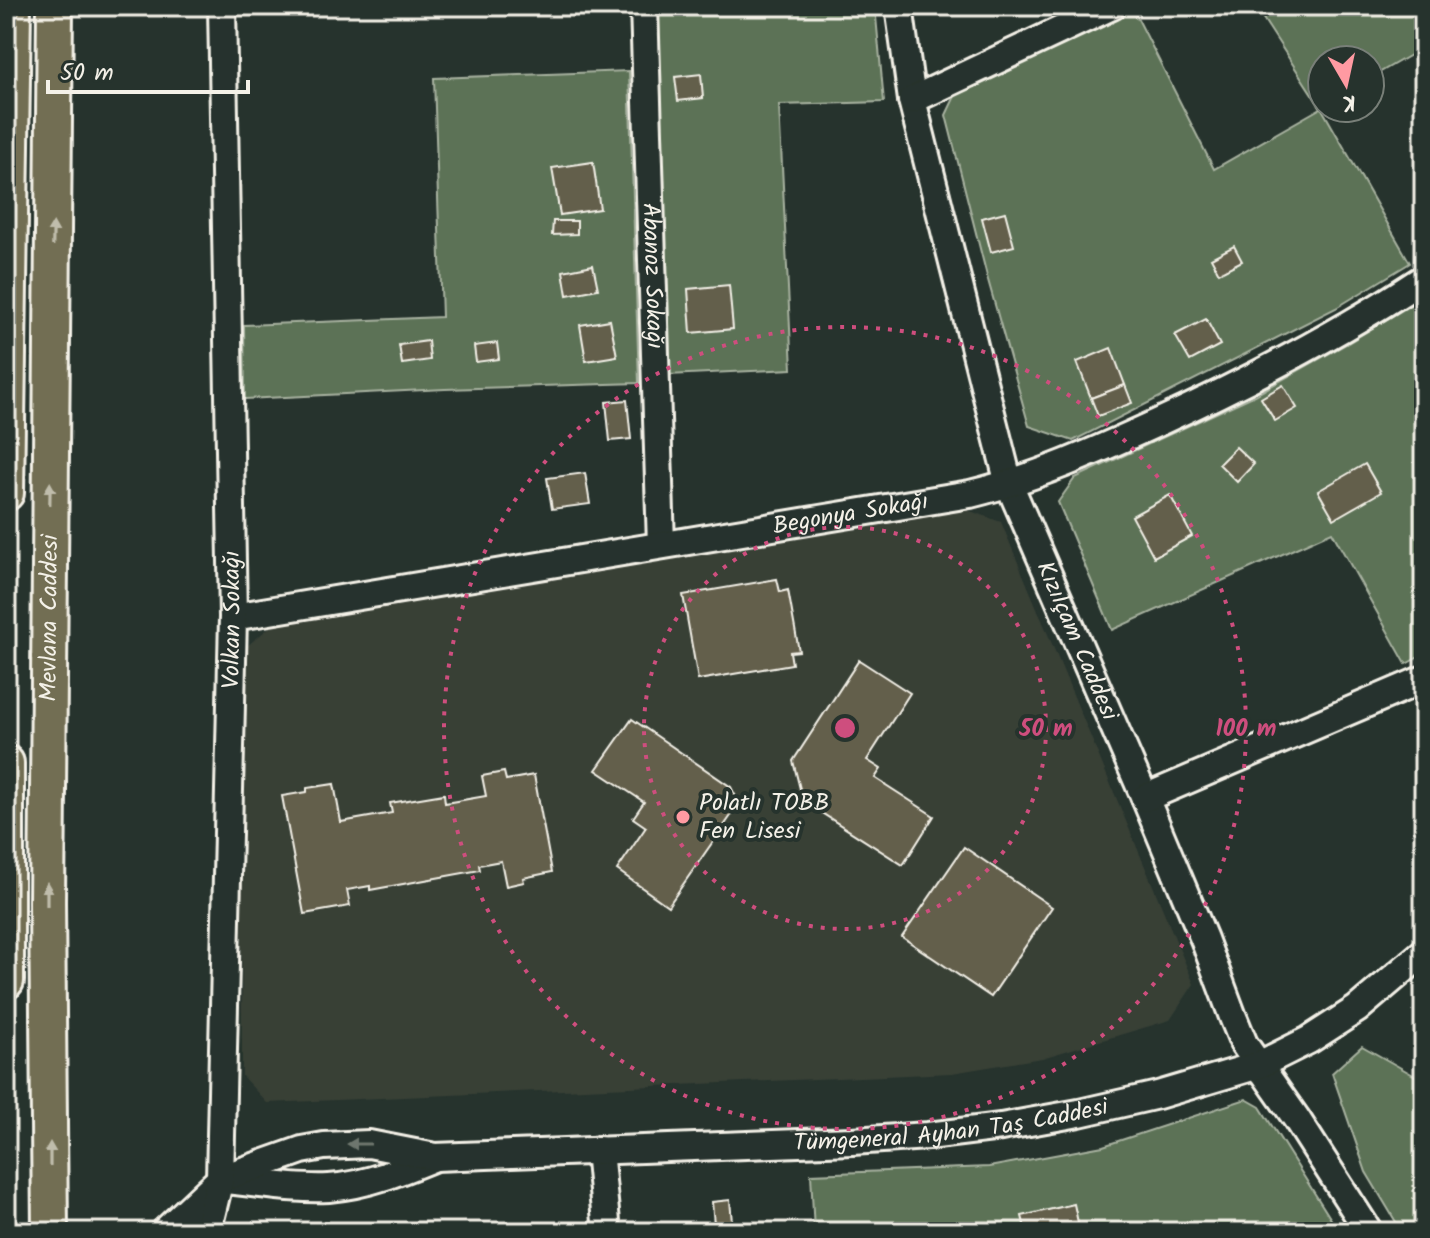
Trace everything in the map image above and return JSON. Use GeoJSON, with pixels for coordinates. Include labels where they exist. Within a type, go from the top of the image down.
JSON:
{"type":"FeatureCollection","features":[{"type":"Feature","properties":{"kind":"main road"},"geometry":{"type":"LineString","coordinates":[[6,493],[13,6]]}},
{"type":"Feature","properties":{"kind":"main road","name":"Mevlana Caddesi"},"geometry":{"type":"LineString","coordinates":[[50,1232],[47,902],[55,6]]}},
{"type":"Feature","properties":{"kind":"main road"},"geometry":{"type":"LineString","coordinates":[[6,763],[6,981]]}},
{"type":"Feature","properties":{"kind":"street","name":"Volkan Sokağı"},"geometry":{"type":"LineString","coordinates":[[207,1232],[220,1179],[233,617],[222,6]]}},
{"type":"Feature","properties":{"kind":"street","name":"Abanoz Sokağı"},"geometry":{"type":"LineString","coordinates":[[644,6],[661,545]]}},
{"type":"Feature","properties":{"kind":"street","name":"Kızılçam Caddesi"},"geometry":{"type":"LineString","coordinates":[[899,6],[912,100],[1009,484],[1145,798],[1244,1044],[1369,1232]]}},
{"type":"Feature","properties":{"kind":"street"},"geometry":{"type":"LineString","coordinates":[[912,100],[1112,6]]}},
{"type":"Feature","properties":{"kind":"street","name":"Begonya Sokağı"},"geometry":{"type":"LineString","coordinates":[[233,617],[970,494],[1009,484],[1107,446],[1271,369],[1424,278]]}},
{"type":"Feature","properties":{"kind":"street"},"geometry":{"type":"LineString","coordinates":[[1145,798],[1424,679]]}},
{"type":"Feature","properties":{"kind":"street","name":"Tümgeneral Ayhan Taş Caddesi"},"geometry":{"type":"LineString","coordinates":[[220,1179],[281,1156],[324,1146],[369,1144],[435,1157],[852,1141],[1001,1127],[1079,1113],[1158,1095],[1259,1065],[1309,1040],[1357,1009],[1424,952]]}},
{"type":"Feature","properties":{"kind":"street"},"geometry":{"type":"LineString","coordinates":[[599,1150],[607,1232]]}},
{"type":"Feature","properties":{"kind":"street","name":"Tümgeneral Ayhan Taş Caddesi"},"geometry":{"type":"LineString","coordinates":[[220,1179],[328,1188],[381,1178],[435,1157]]}},
{"type":"Feature","properties":{"kind":"street"},"geometry":{"type":"LineString","coordinates":[[164,1232],[220,1179]]}},
{"type":"Feature","properties":{"kind":"shaded area","name":"Polatlı TOBB Fen Lisesi"},"geometry":{"type":"Polygon","coordinates":[[[962,508],[1001,522],[1194,984],[1170,1020],[1042,1058],[952,1073],[267,1103],[242,1076],[241,651],[276,622],[962,508]]]}},
{"type":"Feature","properties":{"kind":"green space"},"geometry":{"type":"Polygon","coordinates":[[[654,6],[875,6],[884,102],[779,105],[792,369],[668,375],[654,6]]]}},
{"type":"Feature","properties":{"kind":"green space"},"geometry":{"type":"Polygon","coordinates":[[[1255,6],[1424,6],[1424,47],[1386,69],[1386,44],[1306,44],[1306,85],[1255,6]]]}},
{"type":"Feature","properties":{"kind":"green space"},"geometry":{"type":"Polygon","coordinates":[[[1133,9],[1214,169],[1306,117],[1306,124],[1331,124],[1410,263],[1336,308],[1073,441],[1029,426],[946,115],[956,94],[1133,9]]]}},
{"type":"Feature","properties":{"kind":"green space"},"geometry":{"type":"Polygon","coordinates":[[[629,71],[639,383],[245,399],[244,325],[442,317],[434,78],[629,71]]]}},
{"type":"Feature","properties":{"kind":"green space"},"geometry":{"type":"Polygon","coordinates":[[[1424,297],[1424,654],[1406,664],[1332,532],[1112,630],[1058,502],[1075,478],[1255,395],[1424,297]]]}},
{"type":"Feature","properties":{"kind":"green space"},"geometry":{"type":"Polygon","coordinates":[[[1362,1046],[1424,1081],[1424,1232],[1402,1232],[1366,1172],[1332,1073],[1362,1046]]]}},
{"type":"Feature","properties":{"kind":"green space"},"geometry":{"type":"Polygon","coordinates":[[[1246,1099],[1260,1107],[1339,1232],[814,1232],[811,1174],[989,1167],[1103,1146],[1246,1099]]]}},
{"type":"Feature","properties":{"kind":"building"},"geometry":{"type":"Polygon","coordinates":[[[701,74],[703,98],[678,101],[675,77],[701,74]]]}},
{"type":"Feature","properties":{"kind":"building"},"geometry":{"type":"Polygon","coordinates":[[[593,162],[600,209],[560,215],[552,168],[593,162]]]}},
{"type":"Feature","properties":{"kind":"building"},"geometry":{"type":"Polygon","coordinates":[[[1005,212],[1014,246],[991,252],[982,218],[1005,212]]]}},
{"type":"Feature","properties":{"kind":"building"},"geometry":{"type":"Polygon","coordinates":[[[553,221],[577,221],[577,234],[552,235],[553,221]]]}},
{"type":"Feature","properties":{"kind":"building"},"geometry":{"type":"Polygon","coordinates":[[[1234,246],[1242,261],[1219,273],[1211,258],[1234,246]]]}},
{"type":"Feature","properties":{"kind":"building"},"geometry":{"type":"Polygon","coordinates":[[[593,265],[598,289],[567,295],[563,271],[593,265]]]}},
{"type":"Feature","properties":{"kind":"building"},"geometry":{"type":"Polygon","coordinates":[[[729,285],[733,329],[691,333],[688,289],[729,285]]]}},
{"type":"Feature","properties":{"kind":"building"},"geometry":{"type":"Polygon","coordinates":[[[1206,319],[1220,345],[1190,361],[1175,335],[1206,319]]]}},
{"type":"Feature","properties":{"kind":"building"},"geometry":{"type":"Polygon","coordinates":[[[610,320],[617,356],[586,361],[580,325],[610,320]]]}},
{"type":"Feature","properties":{"kind":"building"},"geometry":{"type":"Polygon","coordinates":[[[428,341],[430,360],[402,364],[399,345],[428,341]]]}},
{"type":"Feature","properties":{"kind":"building"},"geometry":{"type":"Polygon","coordinates":[[[497,343],[499,359],[476,362],[474,346],[497,343]]]}},
{"type":"Feature","properties":{"kind":"building"},"geometry":{"type":"Polygon","coordinates":[[[1111,348],[1125,385],[1091,398],[1077,362],[1111,348]]]}},
{"type":"Feature","properties":{"kind":"building"},"geometry":{"type":"Polygon","coordinates":[[[1125,385],[1132,403],[1098,416],[1091,398],[1125,385]]]}},
{"type":"Feature","properties":{"kind":"building"},"geometry":{"type":"Polygon","coordinates":[[[1283,385],[1297,408],[1275,421],[1261,398],[1283,385]]]}},
{"type":"Feature","properties":{"kind":"building"},"geometry":{"type":"Polygon","coordinates":[[[627,400],[631,439],[610,441],[606,402],[627,400]]]}},
{"type":"Feature","properties":{"kind":"building"},"geometry":{"type":"Polygon","coordinates":[[[1236,447],[1254,464],[1237,482],[1219,464],[1236,447]]]}},
{"type":"Feature","properties":{"kind":"building"},"geometry":{"type":"Polygon","coordinates":[[[1365,464],[1381,492],[1334,519],[1318,491],[1365,464]]]}},
{"type":"Feature","properties":{"kind":"building"},"geometry":{"type":"Polygon","coordinates":[[[585,473],[590,504],[552,509],[547,478],[585,473]]]}},
{"type":"Feature","properties":{"kind":"building"},"geometry":{"type":"Polygon","coordinates":[[[1170,495],[1192,536],[1154,557],[1132,516],[1170,495]]]}},
{"type":"Feature","properties":{"kind":"building"},"geometry":{"type":"Polygon","coordinates":[[[777,579],[780,592],[788,590],[799,651],[790,652],[792,664],[698,680],[683,595],[777,579]]]}},
{"type":"Feature","properties":{"kind":"building"},"geometry":{"type":"Polygon","coordinates":[[[859,660],[910,693],[867,760],[881,769],[875,778],[934,816],[903,865],[803,801],[793,761],[859,660]]]}},
{"type":"Feature","properties":{"kind":"building"},"geometry":{"type":"Polygon","coordinates":[[[632,719],[731,787],[736,797],[735,810],[668,906],[617,870],[646,827],[633,818],[644,802],[596,770],[632,719]]]}},
{"type":"Feature","properties":{"kind":"building"},"geometry":{"type":"Polygon","coordinates":[[[504,772],[506,780],[534,775],[552,872],[523,878],[524,882],[506,886],[501,861],[479,865],[480,870],[370,890],[370,886],[347,890],[350,906],[304,914],[282,796],[334,784],[341,822],[392,813],[390,803],[444,794],[445,803],[486,796],[482,776],[504,772]]]}},
{"type":"Feature","properties":{"kind":"building"},"geometry":{"type":"Polygon","coordinates":[[[964,847],[1052,907],[991,997],[902,937],[964,847]]]}},
{"type":"Feature","properties":{"kind":"building"},"geometry":{"type":"Polygon","coordinates":[[[730,1200],[732,1222],[714,1224],[712,1202],[730,1200]]]}},
{"type":"Feature","properties":{"kind":"building"},"geometry":{"type":"Polygon","coordinates":[[[1074,1204],[1080,1232],[1026,1232],[1022,1216],[1074,1204]]]}},
{"type":"Feature","properties":{"kind":"place","name":"Polatlı TOBB Fen Lisesi"},"geometry":{"type":"Point","coordinates":[683,817]}}]}
